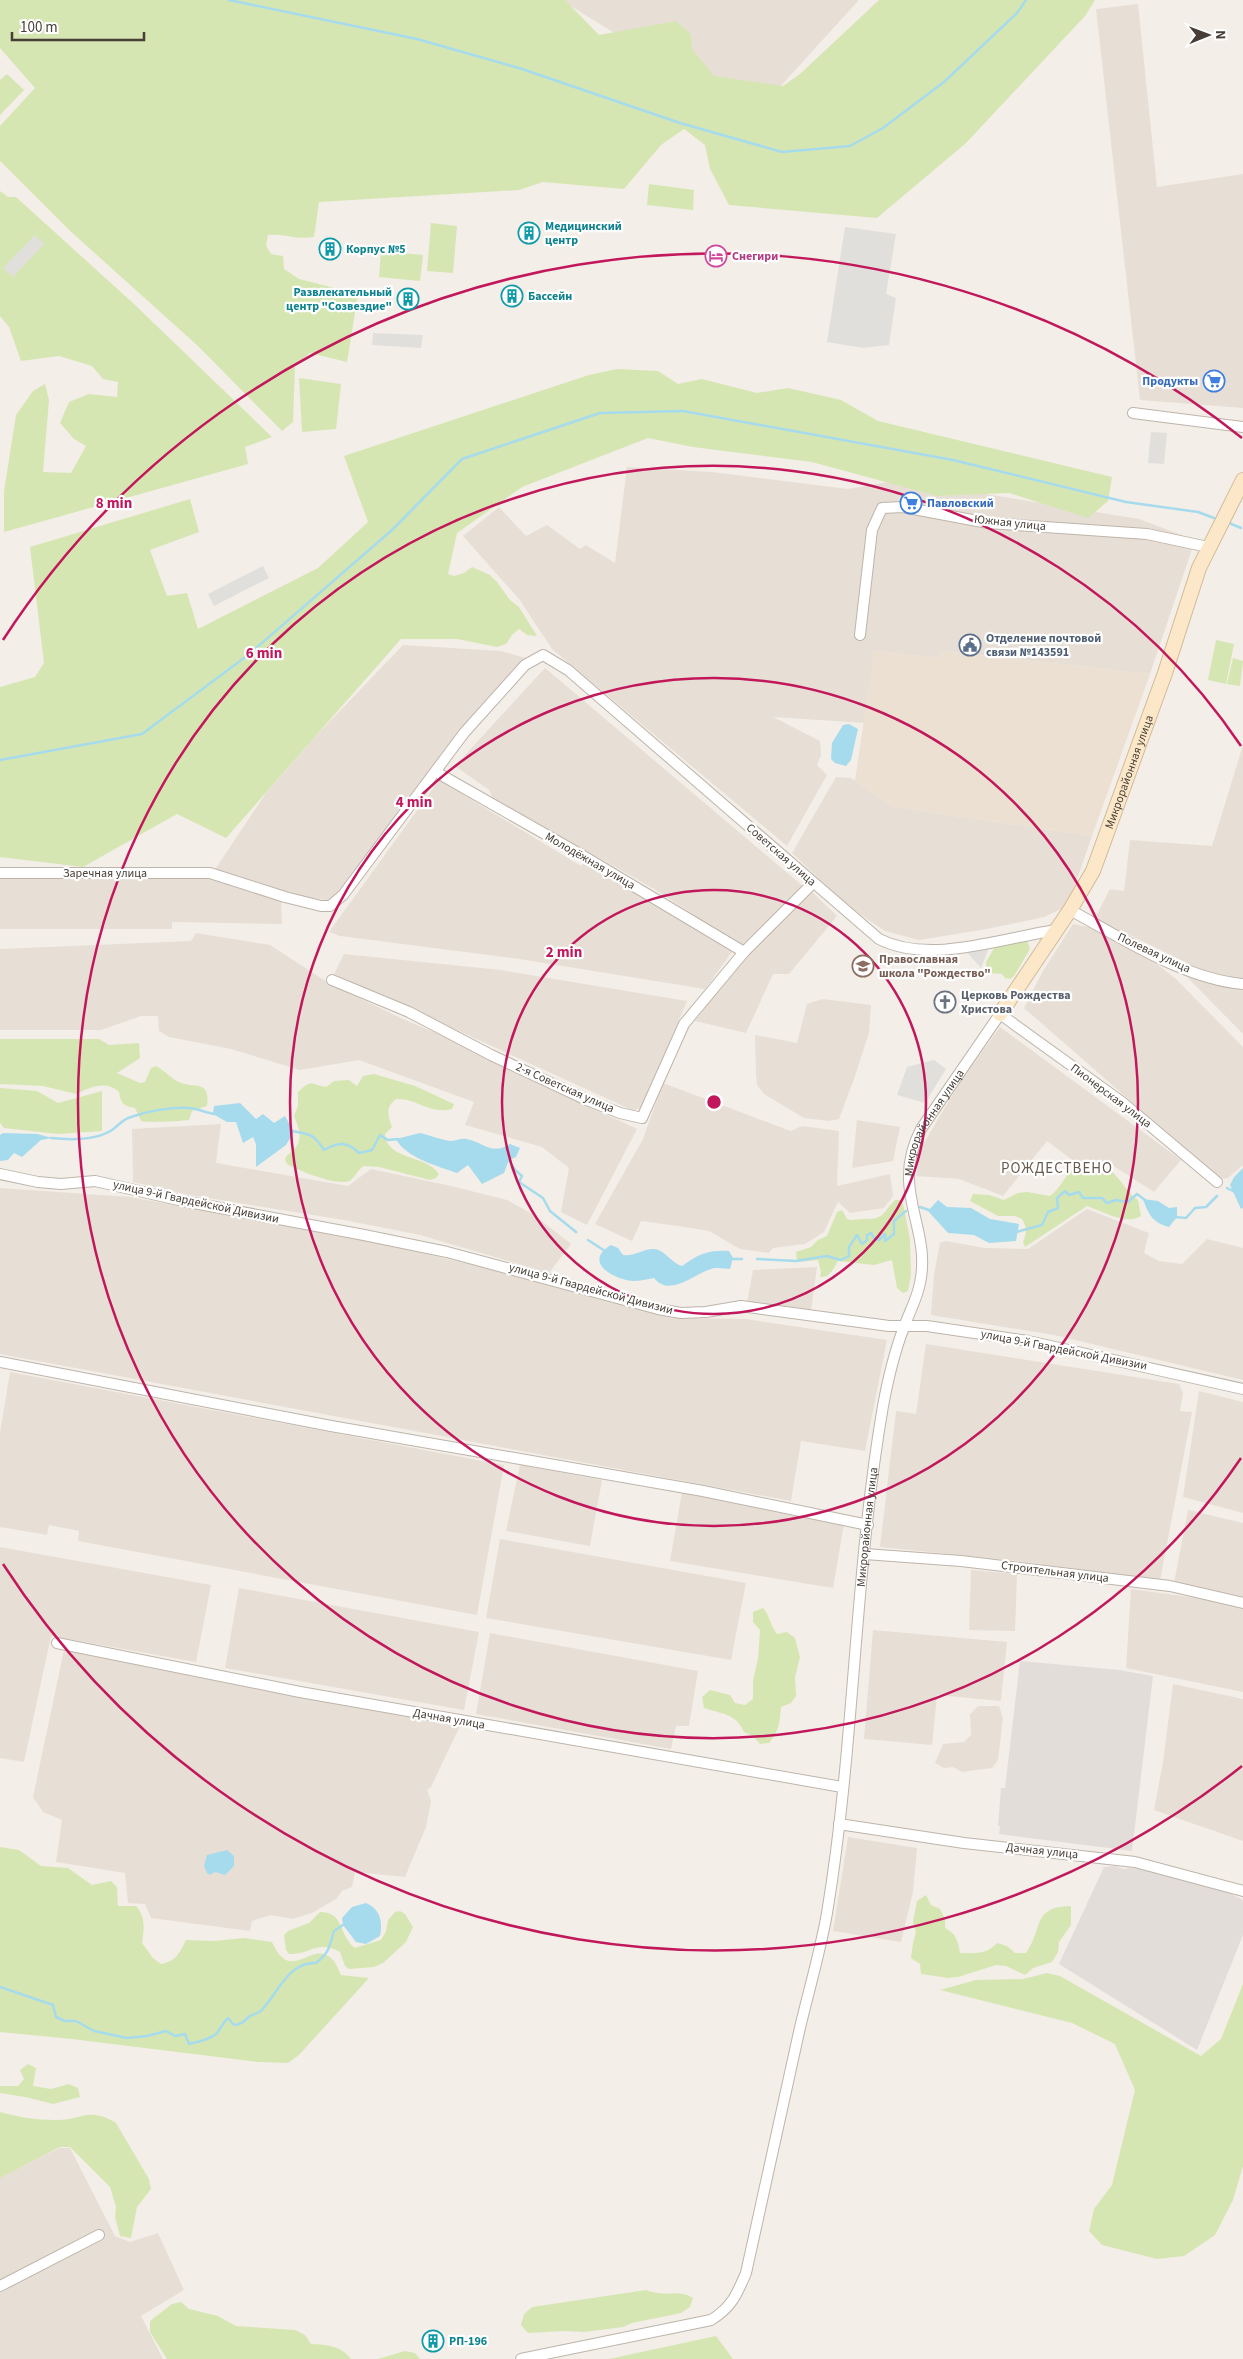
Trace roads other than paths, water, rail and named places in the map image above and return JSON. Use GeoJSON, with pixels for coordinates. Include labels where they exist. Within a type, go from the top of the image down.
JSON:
{"type":"FeatureCollection","features":[{"type":"Feature","properties":{"kind":"street"},"geometry":{"type":"LineString","coordinates":[[1133,412],[1243,427]]}},
{"type":"Feature","properties":{"kind":"street","name":"Микрорайонная улица"},"geometry":{"type":"LineString","coordinates":[[521,2359],[711,2320],[725,2311],[735,2298],[746,2273],[806,1999],[824,1931],[839,1824],[868,1525],[883,1408],[890,1367],[916,1297],[922,1271],[919,1235],[908,1184],[908,1165],[914,1142],[1070,910],[1093,871],[1109,832],[1208,547],[1243,480]]}},
{"type":"Feature","properties":{"kind":"street","name":"Южная улица"},"geometry":{"type":"LineString","coordinates":[[860,635],[872,530],[882,508],[903,507],[988,523],[1147,534],[1208,547]]}},
{"type":"Feature","properties":{"kind":"street","name":"Советская улица"},"geometry":{"type":"LineString","coordinates":[[436,772],[464,733],[525,666],[543,655],[568,670],[879,939],[906,949],[943,949],[1056,930]]}},
{"type":"Feature","properties":{"kind":"street","name":"Заречная улица"},"geometry":{"type":"LineString","coordinates":[[0,873],[210,873],[302,902],[330,906],[343,895],[436,772]]}},
{"type":"Feature","properties":{"kind":"street","name":"Молодёжная улица"},"geometry":{"type":"LineString","coordinates":[[436,772],[580,854],[744,952]]}},
{"type":"Feature","properties":{"kind":"street","name":"2-я Советская улица"},"geometry":{"type":"LineString","coordinates":[[332,980],[409,1012],[491,1055],[587,1100],[620,1113],[642,1118],[684,1024],[744,952],[813,883]]}},
{"type":"Feature","properties":{"kind":"street","name":"Полевая улица"},"geometry":{"type":"LineString","coordinates":[[1070,910],[1174,964],[1201,974],[1243,984]]}},
{"type":"Feature","properties":{"kind":"street","name":"Пионерская улица"},"geometry":{"type":"LineString","coordinates":[[1000,1014],[1122,1102],[1217,1182]]}},
{"type":"Feature","properties":{"kind":"street","name":"улица 9-й Гвардейской Дивизии"},"geometry":{"type":"LineString","coordinates":[[0,1174],[54,1183],[95,1181],[183,1201],[364,1234],[447,1252],[658,1309],[681,1313],[706,1312],[741,1306],[889,1326],[927,1326],[1028,1341],[1243,1389]]}},
{"type":"Feature","properties":{"kind":"street"},"geometry":{"type":"LineString","coordinates":[[0,1362],[331,1426],[703,1491],[868,1525]]}},
{"type":"Feature","properties":{"kind":"street","name":"Строительная улица"},"geometry":{"type":"LineString","coordinates":[[865,1554],[961,1561],[1170,1586],[1243,1602]]}},
{"type":"Feature","properties":{"kind":"street","name":"Дачная улица"},"geometry":{"type":"LineString","coordinates":[[57,1643],[300,1692],[842,1787]]}},
{"type":"Feature","properties":{"kind":"street","name":"Дачная улица"},"geometry":{"type":"LineString","coordinates":[[839,1824],[964,1843],[1135,1862],[1243,1891]]}},
{"type":"Feature","properties":{"kind":"street"},"geometry":{"type":"LineString","coordinates":[[0,2286],[52,2261],[99,2235]]}},
{"type":"Feature","properties":{"kind":"water"},"geometry":{"type":"Polygon","coordinates":[[[849,724],[858,729],[851,760],[846,766],[835,763],[831,759],[832,743],[843,725],[849,724]]]}},
{"type":"Feature","properties":{"kind":"water"},"geometry":{"type":"Polygon","coordinates":[[[240,1103],[256,1119],[263,1114],[274,1123],[285,1116],[294,1132],[286,1145],[256,1167],[256,1144],[253,1137],[243,1143],[236,1122],[227,1122],[213,1114],[214,1106],[240,1103]]]}},
{"type":"Feature","properties":{"kind":"water"},"geometry":{"type":"Polygon","coordinates":[[[3,1133],[37,1134],[52,1138],[41,1140],[22,1157],[14,1153],[8,1160],[0,1161],[0,1135],[3,1133]]]}},
{"type":"Feature","properties":{"kind":"water"},"geometry":{"type":"Polygon","coordinates":[[[420,1133],[443,1140],[466,1139],[498,1149],[510,1144],[520,1148],[516,1157],[509,1160],[504,1173],[482,1184],[468,1165],[457,1173],[415,1156],[401,1146],[396,1139],[420,1133]]]}},
{"type":"Feature","properties":{"kind":"water"},"geometry":{"type":"Polygon","coordinates":[[[1243,1168],[1243,1208],[1241,1209],[1230,1185],[1234,1177],[1243,1168]]]}},
{"type":"Feature","properties":{"kind":"water"},"geometry":{"type":"Polygon","coordinates":[[[1143,1199],[1158,1201],[1169,1208],[1177,1207],[1177,1217],[1169,1227],[1159,1223],[1149,1213],[1143,1199]]]}},
{"type":"Feature","properties":{"kind":"water"},"geometry":{"type":"Polygon","coordinates":[[[938,1200],[947,1207],[971,1208],[990,1219],[1019,1224],[1016,1241],[989,1243],[974,1235],[948,1233],[928,1211],[938,1200]]]}},
{"type":"Feature","properties":{"kind":"water"},"geometry":{"type":"Polygon","coordinates":[[[611,1245],[618,1248],[623,1255],[631,1255],[647,1250],[659,1250],[682,1266],[694,1258],[715,1251],[729,1251],[733,1258],[730,1269],[713,1268],[682,1283],[667,1286],[660,1284],[654,1278],[634,1281],[610,1274],[600,1264],[600,1258],[603,1251],[611,1245]]]}},
{"type":"Feature","properties":{"kind":"water"},"geometry":{"type":"Polygon","coordinates":[[[227,1850],[234,1856],[234,1866],[225,1875],[215,1872],[210,1875],[207,1873],[204,1866],[207,1855],[227,1850]]]}},
{"type":"Feature","properties":{"kind":"water"},"geometry":{"type":"Polygon","coordinates":[[[366,1903],[375,1909],[381,1925],[380,1936],[366,1944],[356,1942],[343,1925],[342,1918],[352,1907],[366,1903]]]}},
{"type":"Feature","properties":{"kind":"waterway"},"geometry":{"type":"LineString","coordinates":[[229,0],[417,39],[522,69],[680,123],[782,152],[850,146],[883,128],[944,82],[1017,13],[1026,0]]}},
{"type":"Feature","properties":{"kind":"waterway"},"geometry":{"type":"LineString","coordinates":[[0,760],[142,734],[248,655],[392,530],[462,459],[600,413],[683,411],[953,460],[1126,502],[1198,512],[1214,518]]}},
{"type":"Feature","properties":{"kind":"waterway"},"geometry":{"type":"LineString","coordinates":[[1229,523],[1241,528]]}},
{"type":"Feature","properties":{"kind":"waterway"},"geometry":{"type":"LineString","coordinates":[[51,1138],[74,1139],[98,1136],[112,1130],[128,1118],[160,1110],[192,1108],[215,1114]]}},
{"type":"Feature","properties":{"kind":"waterway"},"geometry":{"type":"LineString","coordinates":[[291,1131],[310,1135],[317,1140],[324,1150],[334,1145],[342,1144],[350,1146],[359,1153],[372,1150],[380,1135],[388,1140],[398,1139]]}},
{"type":"Feature","properties":{"kind":"waterway"},"geometry":{"type":"LineString","coordinates":[[506,1160],[509,1160],[515,1170],[522,1176],[519,1182],[543,1198],[550,1211],[576,1232]]}},
{"type":"Feature","properties":{"kind":"waterway"},"geometry":{"type":"LineString","coordinates":[[1227,1188],[1235,1192]]}},
{"type":"Feature","properties":{"kind":"waterway"},"geometry":{"type":"LineString","coordinates":[[1016,1232],[1042,1225],[1048,1212],[1058,1208],[1057,1198],[1065,1191],[1069,1195],[1079,1192],[1083,1198],[1102,1198],[1107,1203],[1116,1200],[1128,1202],[1137,1194],[1145,1200]]}},
{"type":"Feature","properties":{"kind":"waterway"},"geometry":{"type":"LineString","coordinates":[[1175,1217],[1186,1218],[1195,1208],[1206,1207],[1217,1196]]}},
{"type":"Feature","properties":{"kind":"waterway"},"geometry":{"type":"LineString","coordinates":[[920,1207],[932,1211]]}},
{"type":"Feature","properties":{"kind":"waterway"},"geometry":{"type":"LineString","coordinates":[[757,1259],[796,1261],[827,1256],[841,1260],[849,1256],[849,1247],[857,1235],[862,1244],[867,1240],[867,1235],[871,1233],[874,1238],[879,1240],[885,1234],[885,1241],[894,1234],[894,1221],[906,1211]]}},
{"type":"Feature","properties":{"kind":"waterway"},"geometry":{"type":"LineString","coordinates":[[588,1240],[605,1251]]}},
{"type":"Feature","properties":{"kind":"waterway"},"geometry":{"type":"LineString","coordinates":[[731,1259],[742,1259]]}},
{"type":"Feature","properties":{"kind":"waterway"},"geometry":{"type":"LineString","coordinates":[[0,1987],[53,2005],[56,2017],[65,2021],[76,2021],[94,2031],[127,2038],[147,2036],[166,2031],[175,2036],[185,2034],[189,2044],[213,2036],[228,2018],[234,2025],[237,2025],[261,2011],[291,1973],[306,1964],[316,1963],[324,1956],[334,1931],[343,1925]]}},
{"type":"Feature","properties":{"kind":"place","name":"Медицинский центр"},"geometry":{"type":"Point","coordinates":[529,233]}},
{"type":"Feature","properties":{"kind":"place","name":"Корпус №5"},"geometry":{"type":"Point","coordinates":[330,249]}},
{"type":"Feature","properties":{"kind":"place","name":"Снегири"},"geometry":{"type":"Point","coordinates":[716,256]}},
{"type":"Feature","properties":{"kind":"place","name":"Бассейн"},"geometry":{"type":"Point","coordinates":[512,296]}},
{"type":"Feature","properties":{"kind":"place","name":"Развлекательный центр \"Созвездие\""},"geometry":{"type":"Point","coordinates":[408,299]}},
{"type":"Feature","properties":{"kind":"place","name":"Продукты"},"geometry":{"type":"Point","coordinates":[1214,381]}},
{"type":"Feature","properties":{"kind":"place","name":"Павловский"},"geometry":{"type":"Point","coordinates":[911,503]}},
{"type":"Feature","properties":{"kind":"place","name":"Отделение почтовой связи №143591"},"geometry":{"type":"Point","coordinates":[970,645]}},
{"type":"Feature","properties":{"kind":"place","name":"Православная школа \"Рождество\""},"geometry":{"type":"Point","coordinates":[863,966]}},
{"type":"Feature","properties":{"kind":"place","name":"Церковь Рождества Христова"},"geometry":{"type":"Point","coordinates":[945,1002]}},
{"type":"Feature","properties":{"kind":"place","name":"РП-196"},"geometry":{"type":"Point","coordinates":[433,2341]}},
{"type":"Feature","properties":{"kind":"district","name":"РОЖДЕСТВЕНО"},"geometry":{"type":"Point","coordinates":[1057,1168]}}]}
